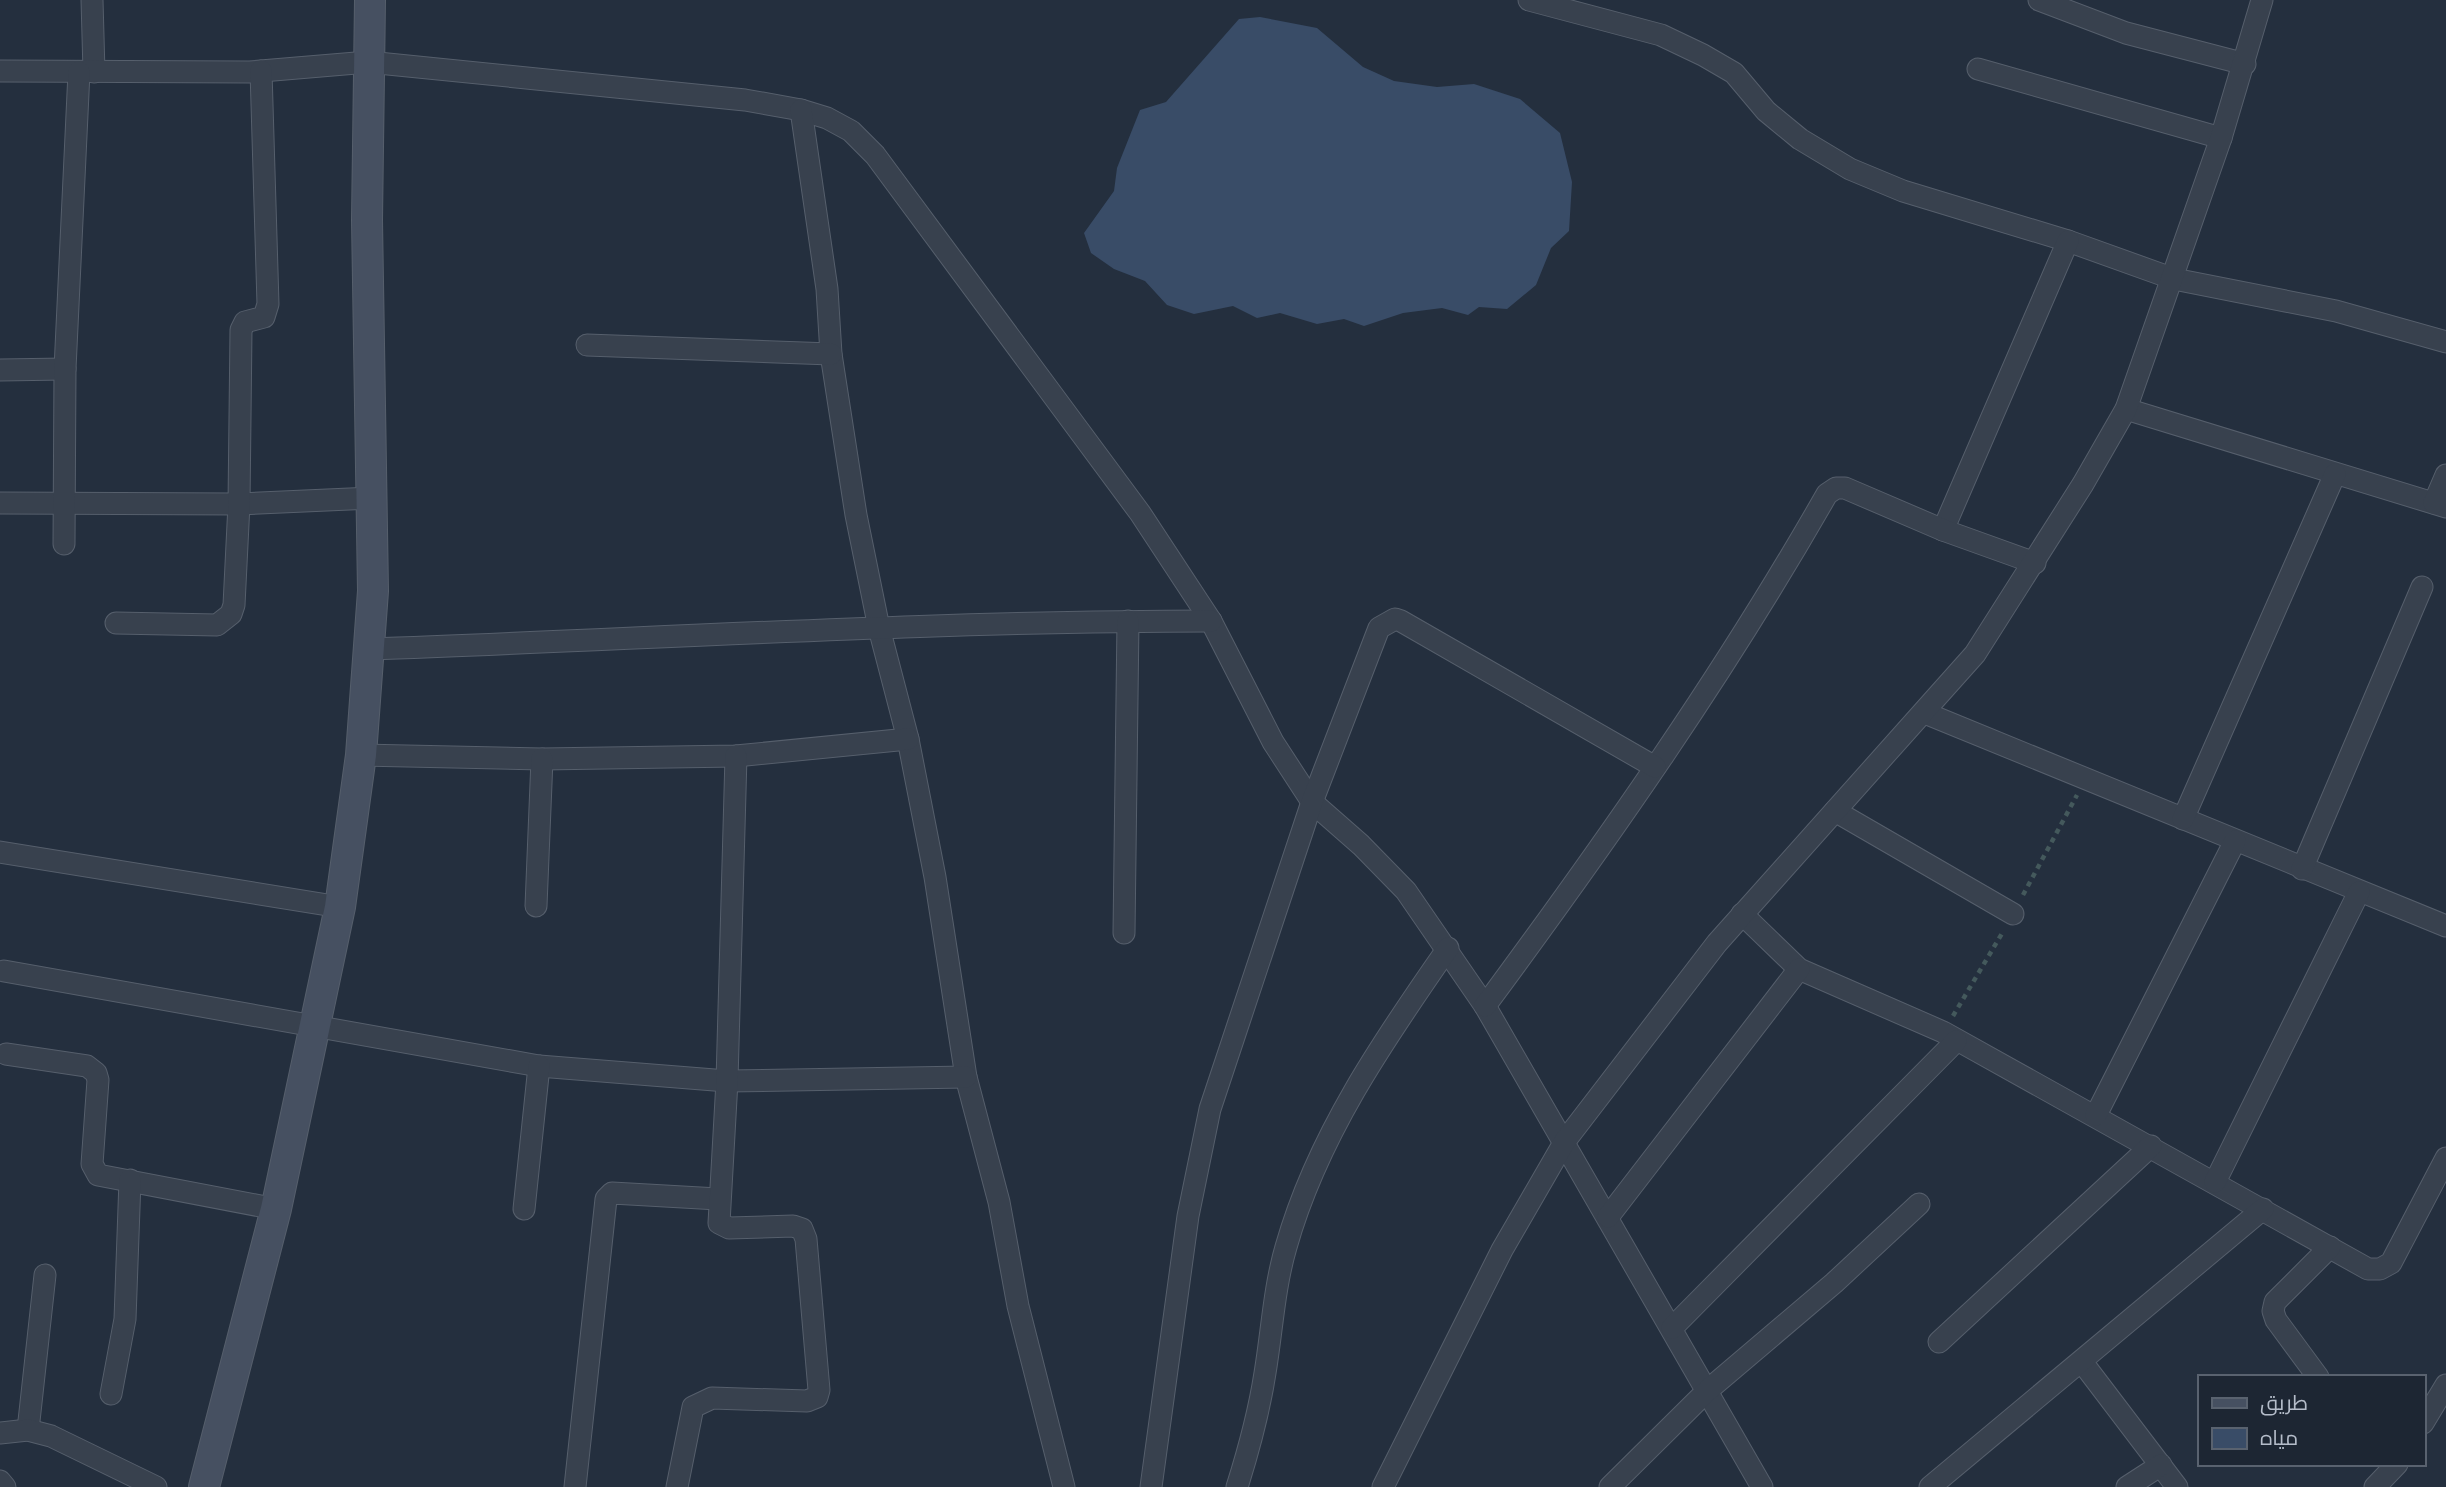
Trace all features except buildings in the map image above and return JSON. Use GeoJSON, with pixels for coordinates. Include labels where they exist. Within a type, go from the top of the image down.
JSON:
{"type":"FeatureCollection","features":[{"type":"Feature","properties":{"kind":"street"},"geometry":{"type":"LineString","coordinates":[[64,544],[65,369],[92,0]]}},
{"type":"Feature","properties":{"kind":"street"},"geometry":{"type":"LineString","coordinates":[[204,1487],[276,1209],[340,907],[361,755],[373,591],[368,62],[370,0]]}},
{"type":"Feature","properties":{"kind":"street"},"geometry":{"type":"LineString","coordinates":[[1529,0],[1661,35],[1703,55],[1734,73],[1766,111],[1800,139],[1850,169],[1903,191],[2068,242],[2174,279],[2336,311],[2446,342]]}},
{"type":"Feature","properties":{"kind":"street"},"geometry":{"type":"LineString","coordinates":[[2039,0],[2126,33],[2245,64]]}},
{"type":"Feature","properties":{"kind":"street"},"geometry":{"type":"LineString","coordinates":[[1383,1487],[1502,1250],[1565,1141],[1717,943],[1975,654],[2035,563],[2126,408],[2174,279],[2221,138],[2262,0]]}},
{"type":"Feature","properties":{"kind":"street"},"geometry":{"type":"LineString","coordinates":[[0,71],[261,71],[368,62],[744,100],[801,110],[851,131],[875,155],[1140,513],[1211,621],[1273,743],[1312,802],[1361,845],[1406,891],[1448,948],[1565,1141],[1762,1487]]}},
{"type":"Feature","properties":{"kind":"street"},"geometry":{"type":"LineString","coordinates":[[1978,69],[2221,138]]}},
{"type":"Feature","properties":{"kind":"street"},"geometry":{"type":"LineString","coordinates":[[116,623],[208,626],[223,622],[234,605],[239,504],[241,330],[245,322],[264,317],[268,304],[261,71]]}},
{"type":"Feature","properties":{"kind":"street"},"geometry":{"type":"LineString","coordinates":[[801,110],[827,289],[831,354],[856,515],[879,628],[908,739],[935,877],[966,1077],[999,1202],[1018,1306],[1064,1487]]}},
{"type":"Feature","properties":{"kind":"street"},"geometry":{"type":"LineString","coordinates":[[1943,530],[2068,242]]}},
{"type":"Feature","properties":{"kind":"street"},"geometry":{"type":"LineString","coordinates":[[587,345],[831,354]]}},
{"type":"Feature","properties":{"kind":"street"},"geometry":{"type":"LineString","coordinates":[[0,370],[65,369]]}},
{"type":"Feature","properties":{"kind":"street"},"geometry":{"type":"LineString","coordinates":[[2126,408],[2440,505],[2446,475]]}},
{"type":"Feature","properties":{"kind":"street"},"geometry":{"type":"LineString","coordinates":[[2183,819],[2335,474]]}},
{"type":"Feature","properties":{"kind":"street"},"geometry":{"type":"LineString","coordinates":[[1485,1006],[1597,854],[1769,596],[1827,494],[1836,488],[1846,488],[1943,530],[2035,563]]}},
{"type":"Feature","properties":{"kind":"street"},"geometry":{"type":"LineString","coordinates":[[0,503],[65,501],[239,504],[372,498]]}},
{"type":"Feature","properties":{"kind":"street"},"geometry":{"type":"LineString","coordinates":[[2302,869],[2422,587]]}},
{"type":"Feature","properties":{"kind":"street"},"geometry":{"type":"LineString","coordinates":[[1151,1487],[1188,1216],[1210,1109],[1312,802],[1379,628],[1395,619],[1655,767]]}},
{"type":"Feature","properties":{"kind":"street"},"geometry":{"type":"LineString","coordinates":[[1124,933],[1128,621]]}},
{"type":"Feature","properties":{"kind":"street"},"geometry":{"type":"LineString","coordinates":[[369,649],[1013,622],[1211,621]]}},
{"type":"Feature","properties":{"kind":"street"},"geometry":{"type":"LineString","coordinates":[[1925,713],[2359,892],[2444,919]]}},
{"type":"Feature","properties":{"kind":"street"},"geometry":{"type":"LineString","coordinates":[[361,755],[542,759],[736,756],[908,739]]}},
{"type":"Feature","properties":{"kind":"street"},"geometry":{"type":"LineString","coordinates":[[677,1487],[693,1407],[712,1398],[807,1401],[817,1397],[819,1390],[806,1239],[802,1229],[793,1226],[723,1227],[719,1223],[718,1199],[727,1081],[736,756]]}},
{"type":"Feature","properties":{"kind":"street"},"geometry":{"type":"LineString","coordinates":[[536,906],[542,759]]}},
{"type":"Feature","properties":{"kind":"street"},"geometry":{"type":"LineString","coordinates":[[1835,811],[2013,914]]}},
{"type":"Feature","properties":{"kind":"street"},"geometry":{"type":"LineString","coordinates":[[2096,1115],[2235,841]]}},
{"type":"Feature","properties":{"kind":"street"},"geometry":{"type":"LineString","coordinates":[[0,852],[340,907]]}},
{"type":"Feature","properties":{"kind":"street"},"geometry":{"type":"LineString","coordinates":[[2215,1182],[2359,892]]}},
{"type":"Feature","properties":{"kind":"street"},"geometry":{"type":"LineString","coordinates":[[1742,914],[1799,969],[1943,1032],[2368,1269],[2380,1269],[2390,1263],[2446,1157]]}},
{"type":"Feature","properties":{"kind":"street"},"geometry":{"type":"LineString","coordinates":[[1237,1487],[1256,1423],[1286,1248],[1308,1180],[1337,1121],[1399,1018],[1448,948]]}},
{"type":"Feature","properties":{"kind":"street"},"geometry":{"type":"LineString","coordinates":[[1608,1217],[1799,969]]}},
{"type":"Feature","properties":{"kind":"street"},"geometry":{"type":"LineString","coordinates":[[4,971],[538,1066],[727,1081],[966,1077]]}},
{"type":"Feature","properties":{"kind":"street"},"geometry":{"type":"LineString","coordinates":[[1672,1328],[1955,1041]]}},
{"type":"Feature","properties":{"kind":"street"},"geometry":{"type":"LineString","coordinates":[[6,1054],[87,1066],[96,1073],[98,1080],[92,1164],[98,1175],[276,1209]]}},
{"type":"Feature","properties":{"kind":"street"},"geometry":{"type":"LineString","coordinates":[[524,1209],[538,1066]]}},
{"type":"Feature","properties":{"kind":"street"},"geometry":{"type":"LineString","coordinates":[[1939,1342],[2151,1146]]}},
{"type":"Feature","properties":{"kind":"street"},"geometry":{"type":"LineString","coordinates":[[111,1394],[125,1319],[130,1180]]}},
{"type":"Feature","properties":{"kind":"street"},"geometry":{"type":"LineString","coordinates":[[575,1487],[606,1199],[612,1193],[718,1199]]}},
{"type":"Feature","properties":{"kind":"street"},"geometry":{"type":"LineString","coordinates":[[1610,1487],[1708,1390],[1835,1283],[1919,1204]]}},
{"type":"Feature","properties":{"kind":"street"},"geometry":{"type":"LineString","coordinates":[[1930,1487],[2263,1209]]}},
{"type":"Feature","properties":{"kind":"street"},"geometry":{"type":"LineString","coordinates":[[2317,1375],[2276,1320],[2273,1311],[2276,1302],[2330,1247]]}},
{"type":"Feature","properties":{"kind":"street"},"geometry":{"type":"LineString","coordinates":[[29,1430],[45,1275]]}},
{"type":"Feature","properties":{"kind":"street"},"geometry":{"type":"LineString","coordinates":[[2081,1362],[2177,1487]]}},
{"type":"Feature","properties":{"kind":"street"},"geometry":{"type":"LineString","coordinates":[[2425,1420],[2446,1385]]}},
{"type":"Feature","properties":{"kind":"street"},"geometry":{"type":"LineString","coordinates":[[0,1433],[29,1430],[51,1436],[156,1487]]}},
{"type":"Feature","properties":{"kind":"street"},"geometry":{"type":"LineString","coordinates":[[2127,1487],[2161,1465]]}},
{"type":"Feature","properties":{"kind":"street"},"geometry":{"type":"LineString","coordinates":[[0,1481],[5,1487]]}},
{"type":"Feature","properties":{"kind":"water"},"geometry":{"type":"Polygon","coordinates":[[[1260,17],[1317,28],[1363,67],[1394,81],[1437,87],[1474,84],[1520,99],[1560,133],[1572,182],[1569,231],[1551,248],[1536,285],[1507,309],[1479,307],[1468,315],[1442,308],[1403,313],[1364,326],[1344,319],[1317,324],[1280,313],[1257,318],[1233,306],[1194,314],[1167,305],[1145,281],[1114,269],[1091,253],[1084,233],[1114,191],[1117,168],[1140,110],[1166,102],[1239,19],[1260,17]]]}}]}
